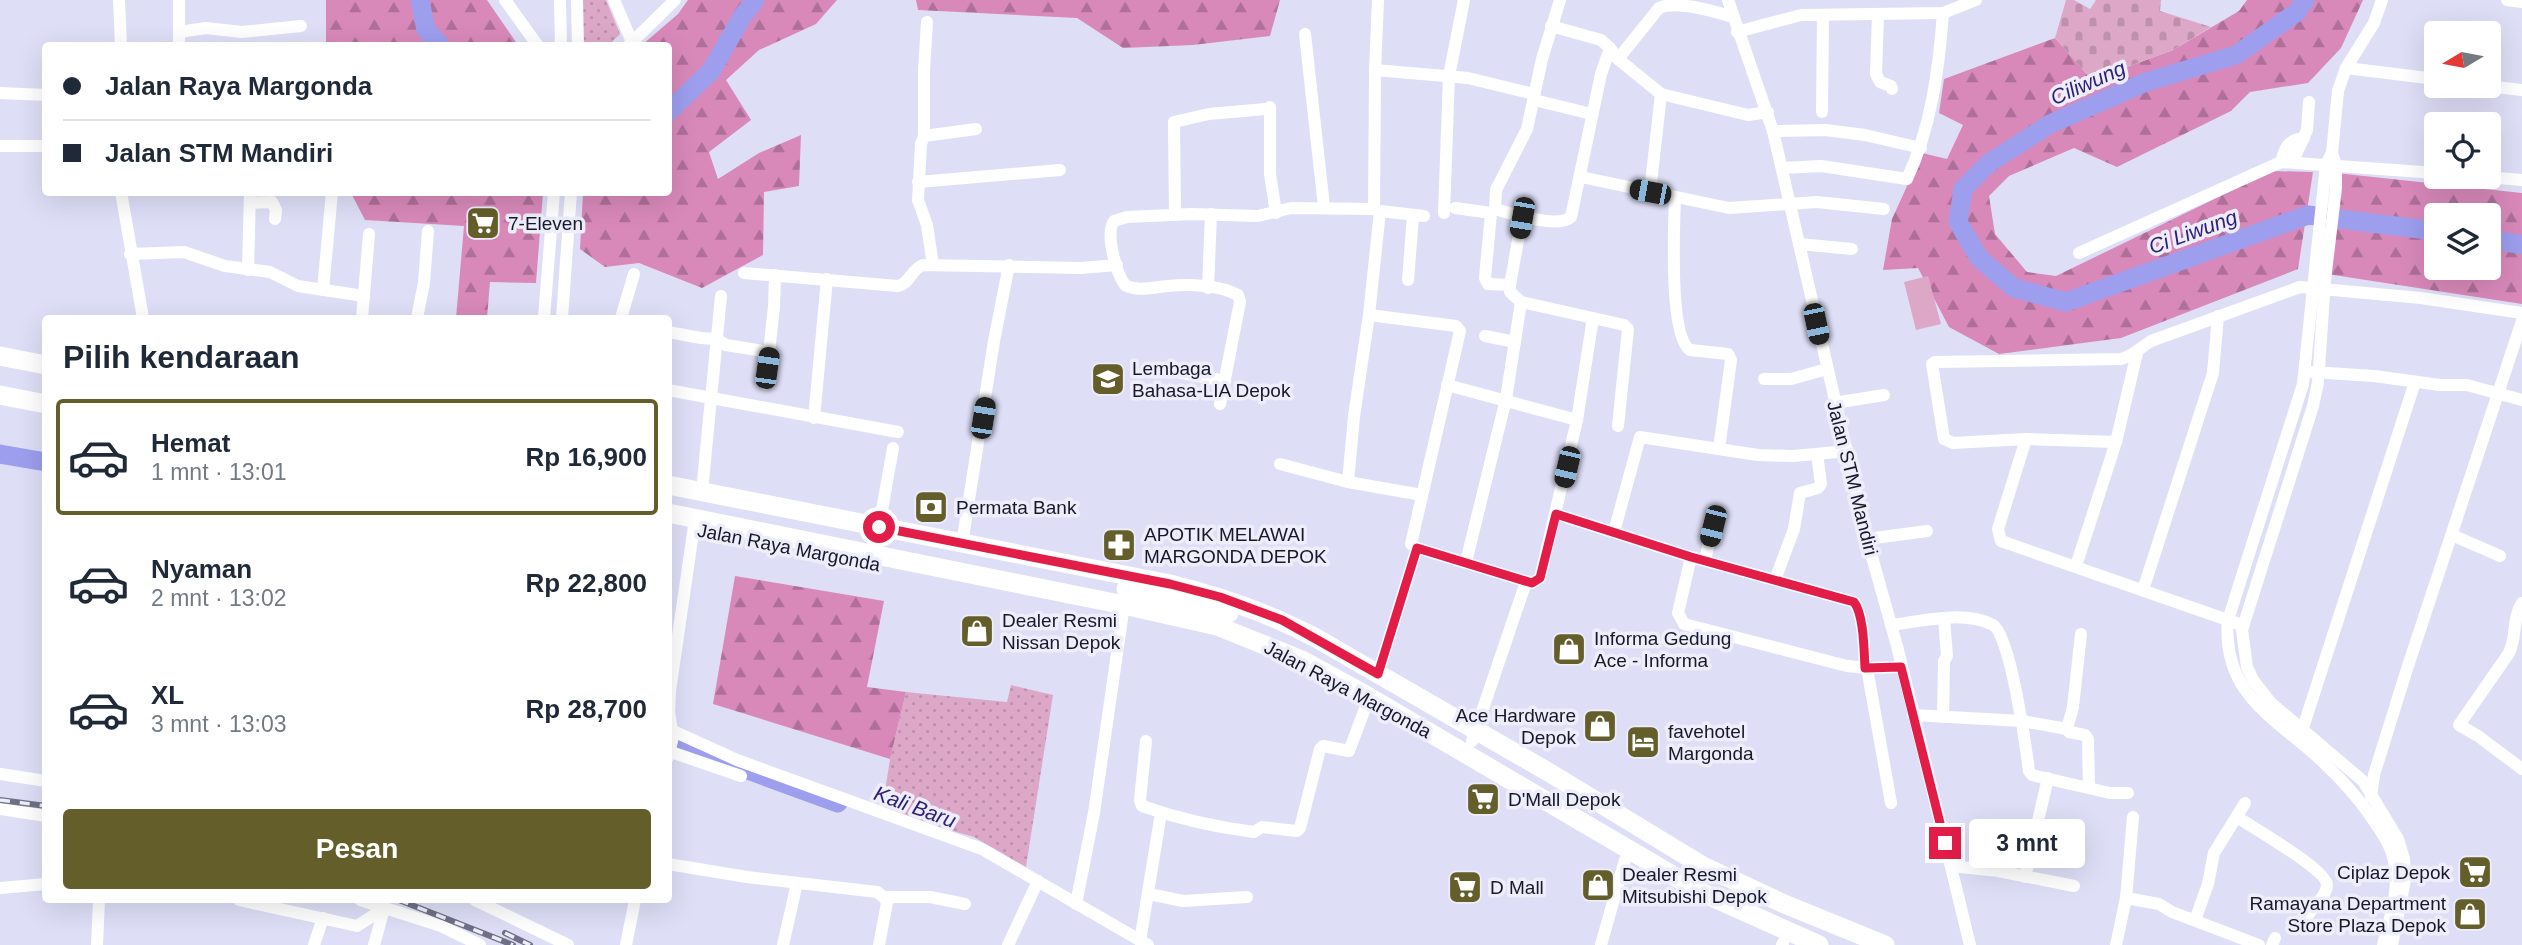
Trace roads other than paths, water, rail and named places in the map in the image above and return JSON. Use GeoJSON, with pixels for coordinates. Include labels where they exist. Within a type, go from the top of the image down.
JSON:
{"type":"FeatureCollection","features":[{"type":"Feature","properties":{"kind":"highway"},"geometry":{"type":"LineString","coordinates":[[0,356],[42,364]]}},
{"type":"Feature","properties":{"kind":"highway"},"geometry":{"type":"LineString","coordinates":[[0,368],[42,375]]}},
{"type":"Feature","properties":{"kind":"highway"},"geometry":{"type":"LineString","coordinates":[[0,382],[42,389]]}},
{"type":"Feature","properties":{"kind":"highway"},"geometry":{"type":"LineString","coordinates":[[0,395],[42,403]]}},
{"type":"Feature","properties":{"kind":"highway","name":"Jalan Raya Margonda"},"geometry":{"type":"LineString","coordinates":[[672,486],[962,544],[1168,591],[1277,631],[1303,643],[1365,691],[1625,860],[1779,913],[1858,945]]}},
{"type":"Feature","properties":{"kind":"highway","name":"Jalan Raya Margonda"},"geometry":{"type":"LineString","coordinates":[[672,497],[1168,591]]}},
{"type":"Feature","properties":{"kind":"highway","name":"Jalan Raya Margonda"},"geometry":{"type":"LineString","coordinates":[[672,515],[694,524],[1217,626],[1266,644],[1365,691],[1474,735],[1706,887],[1784,944]]}},
{"type":"Feature","properties":{"kind":"highway","name":"Jalan Raya Margonda"},"geometry":{"type":"LineString","coordinates":[[672,525],[694,524]]}},
{"type":"Feature","properties":{"kind":"highway","name":"Jalan Raya Margonda"},"geometry":{"type":"LineString","coordinates":[[1365,691],[1706,887],[1819,945]]}},
{"type":"Feature","properties":{"kind":"highway","name":"Jalan Raya Margonda"},"geometry":{"type":"LineString","coordinates":[[1706,887],[1782,903],[1885,945]]}},
{"type":"Feature","properties":{"kind":"street"},"geometry":{"type":"LineString","coordinates":[[119,0],[121,42]]}},
{"type":"Feature","properties":{"kind":"street"},"geometry":{"type":"LineString","coordinates":[[179,0],[179,39],[206,28],[242,32],[300,26]]}},
{"type":"Feature","properties":{"kind":"street"},"geometry":{"type":"LineString","coordinates":[[505,0],[535,42]]}},
{"type":"Feature","properties":{"kind":"street"},"geometry":{"type":"LineString","coordinates":[[560,0],[561,42]]}},
{"type":"Feature","properties":{"kind":"street"},"geometry":{"type":"LineString","coordinates":[[577,0],[578,42]]}},
{"type":"Feature","properties":{"kind":"street"},"geometry":{"type":"LineString","coordinates":[[614,0],[629,42]]}},
{"type":"Feature","properties":{"kind":"street"},"geometry":{"type":"LineString","coordinates":[[632,42],[675,0]]}},
{"type":"Feature","properties":{"kind":"street"},"geometry":{"type":"LineString","coordinates":[[1348,482],[1354,416],[1369,316],[1377,210],[1374,70],[1378,0]]}},
{"type":"Feature","properties":{"kind":"street"},"geometry":{"type":"LineString","coordinates":[[1464,0],[1449,76],[1450,211],[1490,213],[1485,278],[1488,284],[1510,285]]}},
{"type":"Feature","properties":{"kind":"street"},"geometry":{"type":"LineString","coordinates":[[1560,0],[1551,26],[1525,134],[1496,190],[1495,209],[1522,218],[1568,220],[1571,217],[1601,74],[1614,54],[1659,8],[1668,2],[1681,2],[1731,10]]}},
{"type":"Feature","properties":{"kind":"street"},"geometry":{"type":"LineString","coordinates":[[2300,735],[2253,680],[2245,654],[2242,625],[2313,407],[2311,372],[2338,91],[2346,68],[2374,23],[2382,0]]}},
{"type":"Feature","properties":{"kind":"street"},"geometry":{"type":"LineString","coordinates":[[2507,0],[2522,2]]}},
{"type":"Feature","properties":{"kind":"street"},"geometry":{"type":"LineString","coordinates":[[1737,32],[1788,17],[1943,13],[1973,1]]}},
{"type":"Feature","properties":{"kind":"street","name":"Jalan STM Mandiri"},"geometry":{"type":"LineString","coordinates":[[1731,10],[1773,131],[1834,403],[1969,945]]}},
{"type":"Feature","properties":{"kind":"street"},"geometry":{"type":"LineString","coordinates":[[1782,168],[1821,166],[1907,179],[1921,148],[1936,75],[1943,13]]}},
{"type":"Feature","properties":{"kind":"street"},"geometry":{"type":"LineString","coordinates":[[1822,112],[1823,15]]}},
{"type":"Feature","properties":{"kind":"street"},"geometry":{"type":"LineString","coordinates":[[1878,15],[1876,74],[1880,82],[1892,89]]}},
{"type":"Feature","properties":{"kind":"street"},"geometry":{"type":"LineString","coordinates":[[927,22],[923,71],[924,136],[921,144],[918,200],[927,225],[933,265]]}},
{"type":"Feature","properties":{"kind":"street"},"geometry":{"type":"LineString","coordinates":[[1551,26],[1601,40],[1661,94],[1748,115],[1768,112]]}},
{"type":"Feature","properties":{"kind":"street"},"geometry":{"type":"LineString","coordinates":[[1305,34],[1324,207]]}},
{"type":"Feature","properties":{"kind":"street"},"geometry":{"type":"LineString","coordinates":[[2346,68],[2424,78]]}},
{"type":"Feature","properties":{"kind":"street"},"geometry":{"type":"LineString","coordinates":[[1374,70],[1468,78],[1592,114]]}},
{"type":"Feature","properties":{"kind":"street"},"geometry":{"type":"LineString","coordinates":[[2501,88],[2522,90]]}},
{"type":"Feature","properties":{"kind":"street"},"geometry":{"type":"LineString","coordinates":[[0,93],[42,95]]}},
{"type":"Feature","properties":{"kind":"street"},"geometry":{"type":"LineString","coordinates":[[1650,192],[1661,94]]}},
{"type":"Feature","properties":{"kind":"street"},"geometry":{"type":"LineString","coordinates":[[2287,162],[2304,138],[2309,102]]}},
{"type":"Feature","properties":{"kind":"street"},"geometry":{"type":"LineString","coordinates":[[1175,215],[1174,122],[1209,114],[1267,108],[1270,174],[1276,212]]}},
{"type":"Feature","properties":{"kind":"street"},"geometry":{"type":"LineString","coordinates":[[924,136],[976,130]]}},
{"type":"Feature","properties":{"kind":"street"},"geometry":{"type":"LineString","coordinates":[[1773,131],[1838,132],[1921,148]]}},
{"type":"Feature","properties":{"kind":"street"},"geometry":{"type":"LineString","coordinates":[[0,146],[42,146]]}},
{"type":"Feature","properties":{"kind":"street"},"geometry":{"type":"LineString","coordinates":[[2079,253],[2287,162],[2332,160],[2424,172]]}},
{"type":"Feature","properties":{"kind":"street"},"geometry":{"type":"LineString","coordinates":[[918,182],[1060,170]]}},
{"type":"Feature","properties":{"kind":"street"},"geometry":{"type":"LineString","coordinates":[[1581,177],[1729,208],[1817,202],[1884,209]]}},
{"type":"Feature","properties":{"kind":"street"},"geometry":{"type":"LineString","coordinates":[[2501,178],[2522,180]]}},
{"type":"Feature","properties":{"kind":"street"},"geometry":{"type":"LineString","coordinates":[[122,196],[142,315]]}},
{"type":"Feature","properties":{"kind":"street"},"geometry":{"type":"LineString","coordinates":[[323,290],[332,196]]}},
{"type":"Feature","properties":{"kind":"street"},"geometry":{"type":"LineString","coordinates":[[544,315],[554,196]]}},
{"type":"Feature","properties":{"kind":"street"},"geometry":{"type":"LineString","coordinates":[[562,315],[571,196]]}},
{"type":"Feature","properties":{"kind":"street"},"geometry":{"type":"LineString","coordinates":[[1675,197],[1674,272],[1681,340],[1690,350],[1728,354],[1731,360],[1719,449]]}},
{"type":"Feature","properties":{"kind":"street"},"geometry":{"type":"LineString","coordinates":[[248,270],[250,198],[272,202],[276,210],[275,219]]}},
{"type":"Feature","properties":{"kind":"street"},"geometry":{"type":"LineString","coordinates":[[1220,404],[1240,298],[1233,292],[1208,288],[1170,285],[1130,288],[1122,282],[1109,233],[1114,221],[1127,217],[1175,215],[1258,216],[1291,208],[1324,207],[1418,216],[1408,280]]}},
{"type":"Feature","properties":{"kind":"street"},"geometry":{"type":"LineString","coordinates":[[1208,288],[1211,214]]}},
{"type":"Feature","properties":{"kind":"street"},"geometry":{"type":"LineString","coordinates":[[1522,218],[1510,292],[1521,302],[1624,325],[1628,329],[1619,426]]}},
{"type":"Feature","properties":{"kind":"street"},"geometry":{"type":"LineString","coordinates":[[417,315],[424,283],[428,231]]}},
{"type":"Feature","properties":{"kind":"street"},"geometry":{"type":"LineString","coordinates":[[362,315],[369,234]]}},
{"type":"Feature","properties":{"kind":"street"},"geometry":{"type":"LineString","coordinates":[[1799,244],[1852,249]]}},
{"type":"Feature","properties":{"kind":"street"},"geometry":{"type":"LineString","coordinates":[[130,254],[184,252],[225,266],[270,272],[298,286],[365,296]]}},
{"type":"Feature","properties":{"kind":"street"},"geometry":{"type":"LineString","coordinates":[[744,273],[898,286],[908,281],[918,267],[933,265],[1082,268],[1117,265]]}},
{"type":"Feature","properties":{"kind":"street"},"geometry":{"type":"LineString","coordinates":[[962,544],[994,341],[1010,265]]}},
{"type":"Feature","properties":{"kind":"street"},"geometry":{"type":"LineString","coordinates":[[622,315],[634,274]]}},
{"type":"Feature","properties":{"kind":"street"},"geometry":{"type":"LineString","coordinates":[[765,384],[775,275]]}},
{"type":"Feature","properties":{"kind":"street"},"geometry":{"type":"LineString","coordinates":[[814,418],[827,279]]}},
{"type":"Feature","properties":{"kind":"street"},"geometry":{"type":"LineString","coordinates":[[2076,566],[2116,442],[2137,354],[2142,346],[2294,288],[2420,298],[2522,313]]}},
{"type":"Feature","properties":{"kind":"street"},"geometry":{"type":"LineString","coordinates":[[702,491],[721,296]]}},
{"type":"Feature","properties":{"kind":"street"},"geometry":{"type":"LineString","coordinates":[[1466,562],[1506,399],[1521,302]]}},
{"type":"Feature","properties":{"kind":"street"},"geometry":{"type":"LineString","coordinates":[[1369,316],[1456,326],[1460,336],[1411,541],[1417,548],[1532,583],[1540,578],[1556,514],[1577,420],[1593,318]]}},
{"type":"Feature","properties":{"kind":"street"},"geometry":{"type":"LineString","coordinates":[[2143,590],[2213,373],[2218,316]]}},
{"type":"Feature","properties":{"kind":"street"},"geometry":{"type":"LineString","coordinates":[[2369,801],[2374,775],[2522,321]]}},
{"type":"Feature","properties":{"kind":"street"},"geometry":{"type":"LineString","coordinates":[[672,333],[716,338],[726,345],[769,352]]}},
{"type":"Feature","properties":{"kind":"street"},"geometry":{"type":"LineString","coordinates":[[1485,336],[1515,342]]}},
{"type":"Feature","properties":{"kind":"street"},"geometry":{"type":"LineString","coordinates":[[2116,442],[2026,439],[1953,443],[1944,439],[1941,433],[1932,364],[2122,359],[2137,354]]}},
{"type":"Feature","properties":{"kind":"street"},"geometry":{"type":"LineString","coordinates":[[1163,369],[1225,381]]}},
{"type":"Feature","properties":{"kind":"street"},"geometry":{"type":"LineString","coordinates":[[1764,379],[1791,379],[1827,369]]}},
{"type":"Feature","properties":{"kind":"street"},"geometry":{"type":"LineString","coordinates":[[2311,372],[2467,385],[2522,400]]}},
{"type":"Feature","properties":{"kind":"street"},"geometry":{"type":"LineString","coordinates":[[2311,372],[2298,402],[2228,620],[2228,635],[2242,686],[2259,708],[2363,781],[2401,878],[2392,945]]}},
{"type":"Feature","properties":{"kind":"street"},"geometry":{"type":"LineString","coordinates":[[2300,735],[2415,382]]}},
{"type":"Feature","properties":{"kind":"street"},"geometry":{"type":"LineString","coordinates":[[1447,385],[1577,420]]}},
{"type":"Feature","properties":{"kind":"street"},"geometry":{"type":"LineString","coordinates":[[672,391],[712,401],[898,432]]}},
{"type":"Feature","properties":{"kind":"street"},"geometry":{"type":"LineString","coordinates":[[1834,403],[1884,396]]}},
{"type":"Feature","properties":{"kind":"street"},"geometry":{"type":"LineString","coordinates":[[1614,532],[1640,438],[1758,455],[1848,451]]}},
{"type":"Feature","properties":{"kind":"street"},"geometry":{"type":"LineString","coordinates":[[2026,439],[1998,530],[1999,538],[2004,543],[2242,625]]}},
{"type":"Feature","properties":{"kind":"street"},"geometry":{"type":"LineString","coordinates":[[879,527],[893,448]]}},
{"type":"Feature","properties":{"kind":"street"},"geometry":{"type":"LineString","coordinates":[[1775,580],[1794,528],[1800,493],[1818,488],[1821,484],[1817,454]]}},
{"type":"Feature","properties":{"kind":"street"},"geometry":{"type":"LineString","coordinates":[[1280,464],[1348,482],[1422,495]]}},
{"type":"Feature","properties":{"kind":"street"},"geometry":{"type":"LineString","coordinates":[[1556,514],[1691,557],[1856,604],[1891,803]]}},
{"type":"Feature","properties":{"kind":"street"},"geometry":{"type":"LineString","coordinates":[[672,677],[694,524]]}},
{"type":"Feature","properties":{"kind":"street"},"geometry":{"type":"LineString","coordinates":[[1705,560],[1713,526]]}},
{"type":"Feature","properties":{"kind":"street"},"geometry":{"type":"LineString","coordinates":[[1867,539],[1927,531]]}},
{"type":"Feature","properties":{"kind":"street"},"geometry":{"type":"LineString","coordinates":[[2452,535],[2500,556]]}},
{"type":"Feature","properties":{"kind":"street"},"geometry":{"type":"LineString","coordinates":[[1146,741],[1140,804],[1161,813],[1218,828],[1254,832],[1262,827],[1297,831],[1320,749],[1323,746],[1349,751],[1365,691],[1417,548]]}},
{"type":"Feature","properties":{"kind":"street"},"geometry":{"type":"LineString","coordinates":[[1691,557],[1678,613],[1684,624],[1847,666],[1901,667]]}},
{"type":"Feature","properties":{"kind":"street"},"geometry":{"type":"LineString","coordinates":[[1474,735],[1526,582]]}},
{"type":"Feature","properties":{"kind":"street"},"geometry":{"type":"LineString","coordinates":[[2522,603],[2517,610],[2514,644],[2459,725],[2522,769]]}},
{"type":"Feature","properties":{"kind":"street"},"geometry":{"type":"LineString","coordinates":[[1076,904],[1094,813],[1123,609]]}},
{"type":"Feature","properties":{"kind":"street"},"geometry":{"type":"LineString","coordinates":[[1943,717],[1944,661],[1947,656],[1944,618]]}},
{"type":"Feature","properties":{"kind":"street"},"geometry":{"type":"LineString","coordinates":[[1891,625],[1944,618],[1973,619],[1998,628],[2010,664],[2029,771],[2032,775],[2110,793],[2128,793]]}},
{"type":"Feature","properties":{"kind":"street"},"geometry":{"type":"LineString","coordinates":[[2067,729],[2073,707],[2081,634]]}},
{"type":"Feature","properties":{"kind":"street"},"geometry":{"type":"LineString","coordinates":[[1913,715],[2022,722],[2067,729],[2085,736],[2088,739],[2089,788]]}},
{"type":"Feature","properties":{"kind":"street"},"geometry":{"type":"LineString","coordinates":[[672,746],[741,776]]}},
{"type":"Feature","properties":{"kind":"street"},"geometry":{"type":"LineString","coordinates":[[672,746],[737,760],[982,849],[1144,943],[1161,813]]}},
{"type":"Feature","properties":{"kind":"street"},"geometry":{"type":"LineString","coordinates":[[0,774],[42,780]]}},
{"type":"Feature","properties":{"kind":"street"},"geometry":{"type":"LineString","coordinates":[[2025,877],[2048,778]]}},
{"type":"Feature","properties":{"kind":"street"},"geometry":{"type":"LineString","coordinates":[[2195,920],[2208,884],[2214,853],[2245,803]]}},
{"type":"Feature","properties":{"kind":"street"},"geometry":{"type":"LineString","coordinates":[[0,809],[42,815]]}},
{"type":"Feature","properties":{"kind":"street"},"geometry":{"type":"LineString","coordinates":[[2116,945],[2126,898],[2133,817]]}},
{"type":"Feature","properties":{"kind":"street"},"geometry":{"type":"LineString","coordinates":[[2237,817],[2306,861],[2327,880],[2328,886],[2307,916]]}},
{"type":"Feature","properties":{"kind":"street"},"geometry":{"type":"LineString","coordinates":[[1601,945],[1625,860]]}},
{"type":"Feature","properties":{"kind":"street"},"geometry":{"type":"LineString","coordinates":[[672,864],[747,877],[877,892],[887,903],[879,945]]}},
{"type":"Feature","properties":{"kind":"street"},"geometry":{"type":"LineString","coordinates":[[1951,866],[2074,886]]}},
{"type":"Feature","properties":{"kind":"street"},"geometry":{"type":"LineString","coordinates":[[2383,945],[2401,878]]}},
{"type":"Feature","properties":{"kind":"street"},"geometry":{"type":"LineString","coordinates":[[1008,945],[1038,880]]}},
{"type":"Feature","properties":{"kind":"street"},"geometry":{"type":"LineString","coordinates":[[783,945],[797,883]]}},
{"type":"Feature","properties":{"kind":"street"},"geometry":{"type":"LineString","coordinates":[[0,888],[42,884]]}},
{"type":"Feature","properties":{"kind":"street"},"geometry":{"type":"LineString","coordinates":[[1149,894],[1183,901],[1247,897]]}},
{"type":"Feature","properties":{"kind":"street"},"geometry":{"type":"LineString","coordinates":[[884,897],[930,897],[965,904]]}},
{"type":"Feature","properties":{"kind":"street"},"geometry":{"type":"LineString","coordinates":[[2126,898],[2159,904],[2172,912],[2259,945]]}},
{"type":"Feature","properties":{"kind":"street"},"geometry":{"type":"LineString","coordinates":[[97,945],[99,903]]}},
{"type":"Feature","properties":{"kind":"street"},"geometry":{"type":"LineString","coordinates":[[253,903],[357,926],[382,908]]}},
{"type":"Feature","properties":{"kind":"street"},"geometry":{"type":"LineString","coordinates":[[368,903],[441,926],[473,944]]}},
{"type":"Feature","properties":{"kind":"street"},"geometry":{"type":"LineString","coordinates":[[481,903],[568,945]]}},
{"type":"Feature","properties":{"kind":"street"},"geometry":{"type":"LineString","coordinates":[[626,945],[634,903]]}},
{"type":"Feature","properties":{"kind":"street"},"geometry":{"type":"LineString","coordinates":[[374,945],[382,908]]}},
{"type":"Feature","properties":{"kind":"street"},"geometry":{"type":"LineString","coordinates":[[314,945],[323,918]]}},
{"type":"Feature","properties":{"kind":"waterway","name":"Ciliwung"},"geometry":{"type":"LineString","coordinates":[[420,0],[426,30],[437,42]]}},
{"type":"Feature","properties":{"kind":"waterway","name":"Ciliwung"},"geometry":{"type":"LineString","coordinates":[[672,108],[711,71],[755,0]]}},
{"type":"Feature","properties":{"kind":"waterway","name":"Ci Liwung"},"geometry":{"type":"LineString","coordinates":[[2305,0],[2297,12],[2236,55],[2146,82],[2050,124],[1989,163],[1963,189],[1958,222],[1979,258],[2014,288],[2066,302],[2308,215],[2424,230]]}},
{"type":"Feature","properties":{"kind":"waterway","name":"Ci Liwung"},"geometry":{"type":"LineString","coordinates":[[2501,241],[2522,245]]}},
{"type":"Feature","properties":{"kind":"waterway","name":"Kali Baru"},"geometry":{"type":"LineString","coordinates":[[0,454],[42,461]]}},
{"type":"Feature","properties":{"kind":"waterway","name":"Kali Baru"},"geometry":{"type":"LineString","coordinates":[[672,742],[838,803]]}},
{"type":"Feature","properties":{"kind":"railway"},"geometry":{"type":"LineString","coordinates":[[0,800],[42,805]]}},
{"type":"Feature","properties":{"kind":"railway"},"geometry":{"type":"LineString","coordinates":[[407,903],[513,945]]}},
{"type":"Feature","properties":{"kind":"railway"},"geometry":{"type":"LineString","coordinates":[[505,933],[530,945]]}},
{"type":"Feature","properties":{"kind":"place","name":"7-Eleven"},"geometry":{"type":"Point","coordinates":[483,223]}},
{"type":"Feature","properties":{"kind":"place","name":"Lembaga Bahasa-LIA Depok"},"geometry":{"type":"Point","coordinates":[1108,379]}},
{"type":"Feature","properties":{"kind":"place","name":"Permata Bank"},"geometry":{"type":"Point","coordinates":[931,507]}},
{"type":"Feature","properties":{"kind":"place","name":"APOTIK MELAWAI MARGONDA DEPOK"},"geometry":{"type":"Point","coordinates":[1119,545]}},
{"type":"Feature","properties":{"kind":"place","name":"Dealer Resmi Nissan Depok"},"geometry":{"type":"Point","coordinates":[977,631]}},
{"type":"Feature","properties":{"kind":"place","name":"Informa Gedung Ace - Informa"},"geometry":{"type":"Point","coordinates":[1569,649]}},
{"type":"Feature","properties":{"kind":"place","name":"Ace Hardware Depok"},"geometry":{"type":"Point","coordinates":[1600,726]}},
{"type":"Feature","properties":{"kind":"place","name":"favehotel Margonda"},"geometry":{"type":"Point","coordinates":[1643,742]}},
{"type":"Feature","properties":{"kind":"place","name":"D'Mall Depok"},"geometry":{"type":"Point","coordinates":[1483,799]}},
{"type":"Feature","properties":{"kind":"place","name":"Ciplaz Depok"},"geometry":{"type":"Point","coordinates":[2475,872]}},
{"type":"Feature","properties":{"kind":"place","name":"Dealer Resmi Mitsubishi Depok"},"geometry":{"type":"Point","coordinates":[1598,885]}},
{"type":"Feature","properties":{"kind":"place","name":"D Mall"},"geometry":{"type":"Point","coordinates":[1465,887]}},
{"type":"Feature","properties":{"kind":"place","name":"Ramayana Department Store Plaza Depok"},"geometry":{"type":"Point","coordinates":[2470,914]}}]}
